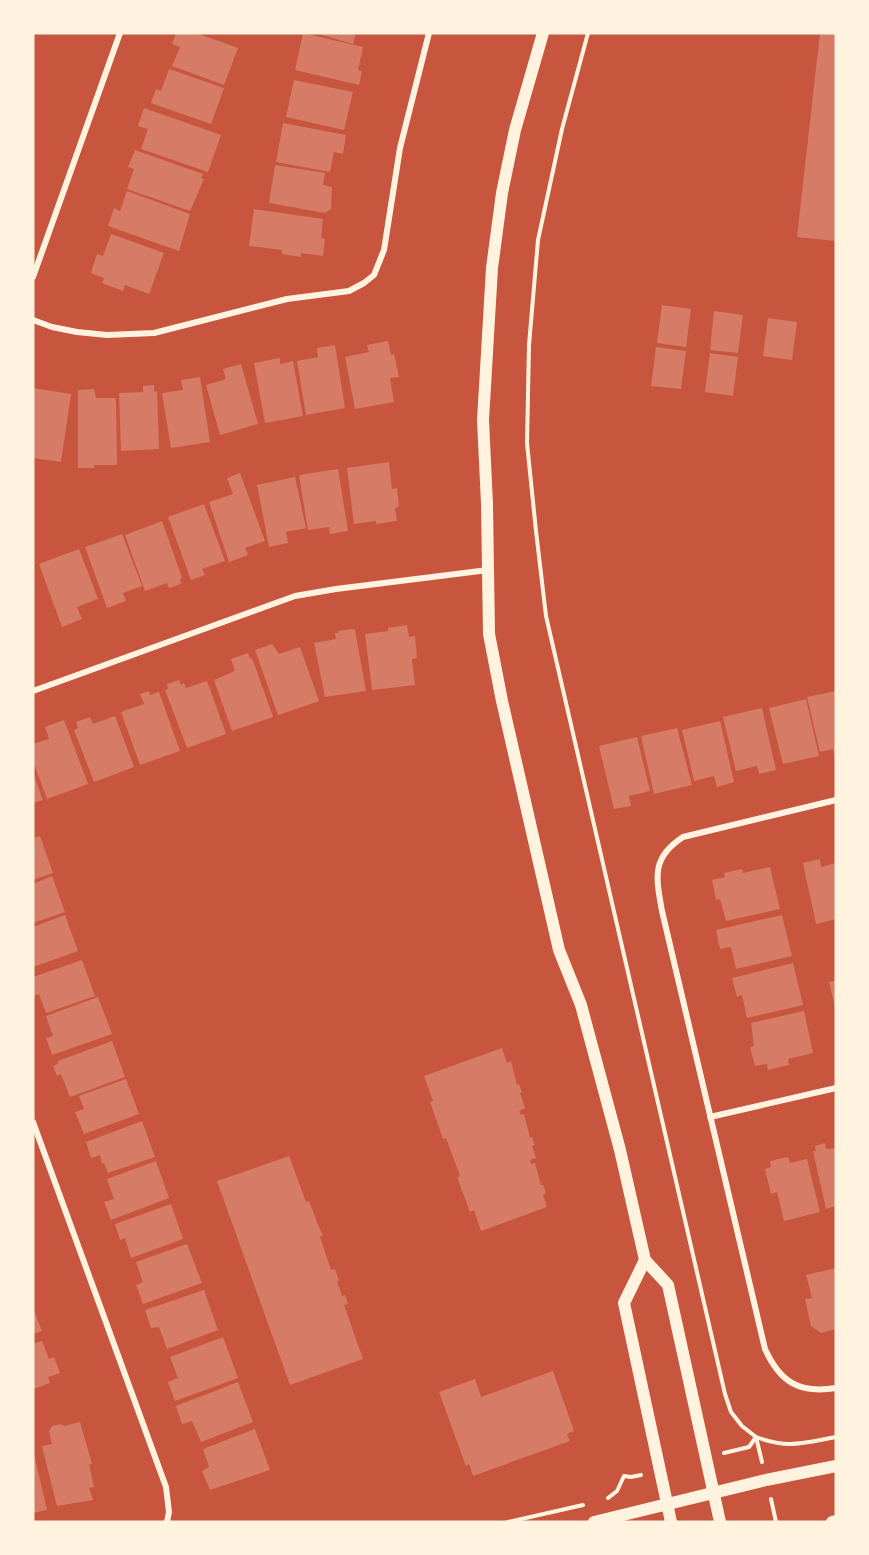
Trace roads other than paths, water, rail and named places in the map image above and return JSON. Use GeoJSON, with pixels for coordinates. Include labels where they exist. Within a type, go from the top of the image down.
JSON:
{"type":"FeatureCollection","features":[{"type":"Feature","properties":{"kind":"main road"},"geometry":{"type":"LineString","coordinates":[[543,33],[515,130],[502,193],[492,268],[483,420],[489,634],[559,950],[581,1005],[620,1150],[645,1260],[668,1285],[720,1522]]}},
{"type":"Feature","properties":{"kind":"main road"},"geometry":{"type":"LineString","coordinates":[[645,1260],[624,1303],[671,1522]]}},
{"type":"Feature","properties":{"kind":"main road"},"geometry":{"type":"LineString","coordinates":[[594,1522],[766,1480],[836,1467]]}},
{"type":"Feature","properties":{"kind":"street"},"geometry":{"type":"LineString","coordinates":[[33,277],[120,33]]}},
{"type":"Feature","properties":{"kind":"street"},"geometry":{"type":"LineString","coordinates":[[33,320],[77,332],[107,335],[154,333],[287,299],[350,291],[364,283],[374,275],[384,250],[400,148],[429,33]]}},
{"type":"Feature","properties":{"kind":"street"},"geometry":{"type":"LineString","coordinates":[[33,691],[295,596],[488,570]]}},
{"type":"Feature","properties":{"kind":"street"},"geometry":{"type":"LineString","coordinates":[[836,800],[683,837],[672,844],[660,860],[657,869],[658,890],[765,1349],[782,1377],[813,1390],[836,1388]]}},
{"type":"Feature","properties":{"kind":"street"},"geometry":{"type":"LineString","coordinates":[[710,1117],[836,1088]]}},
{"type":"Feature","properties":{"kind":"street"},"geometry":{"type":"LineString","coordinates":[[33,1122],[166,1487],[169,1512],[167,1522]]}}]}
